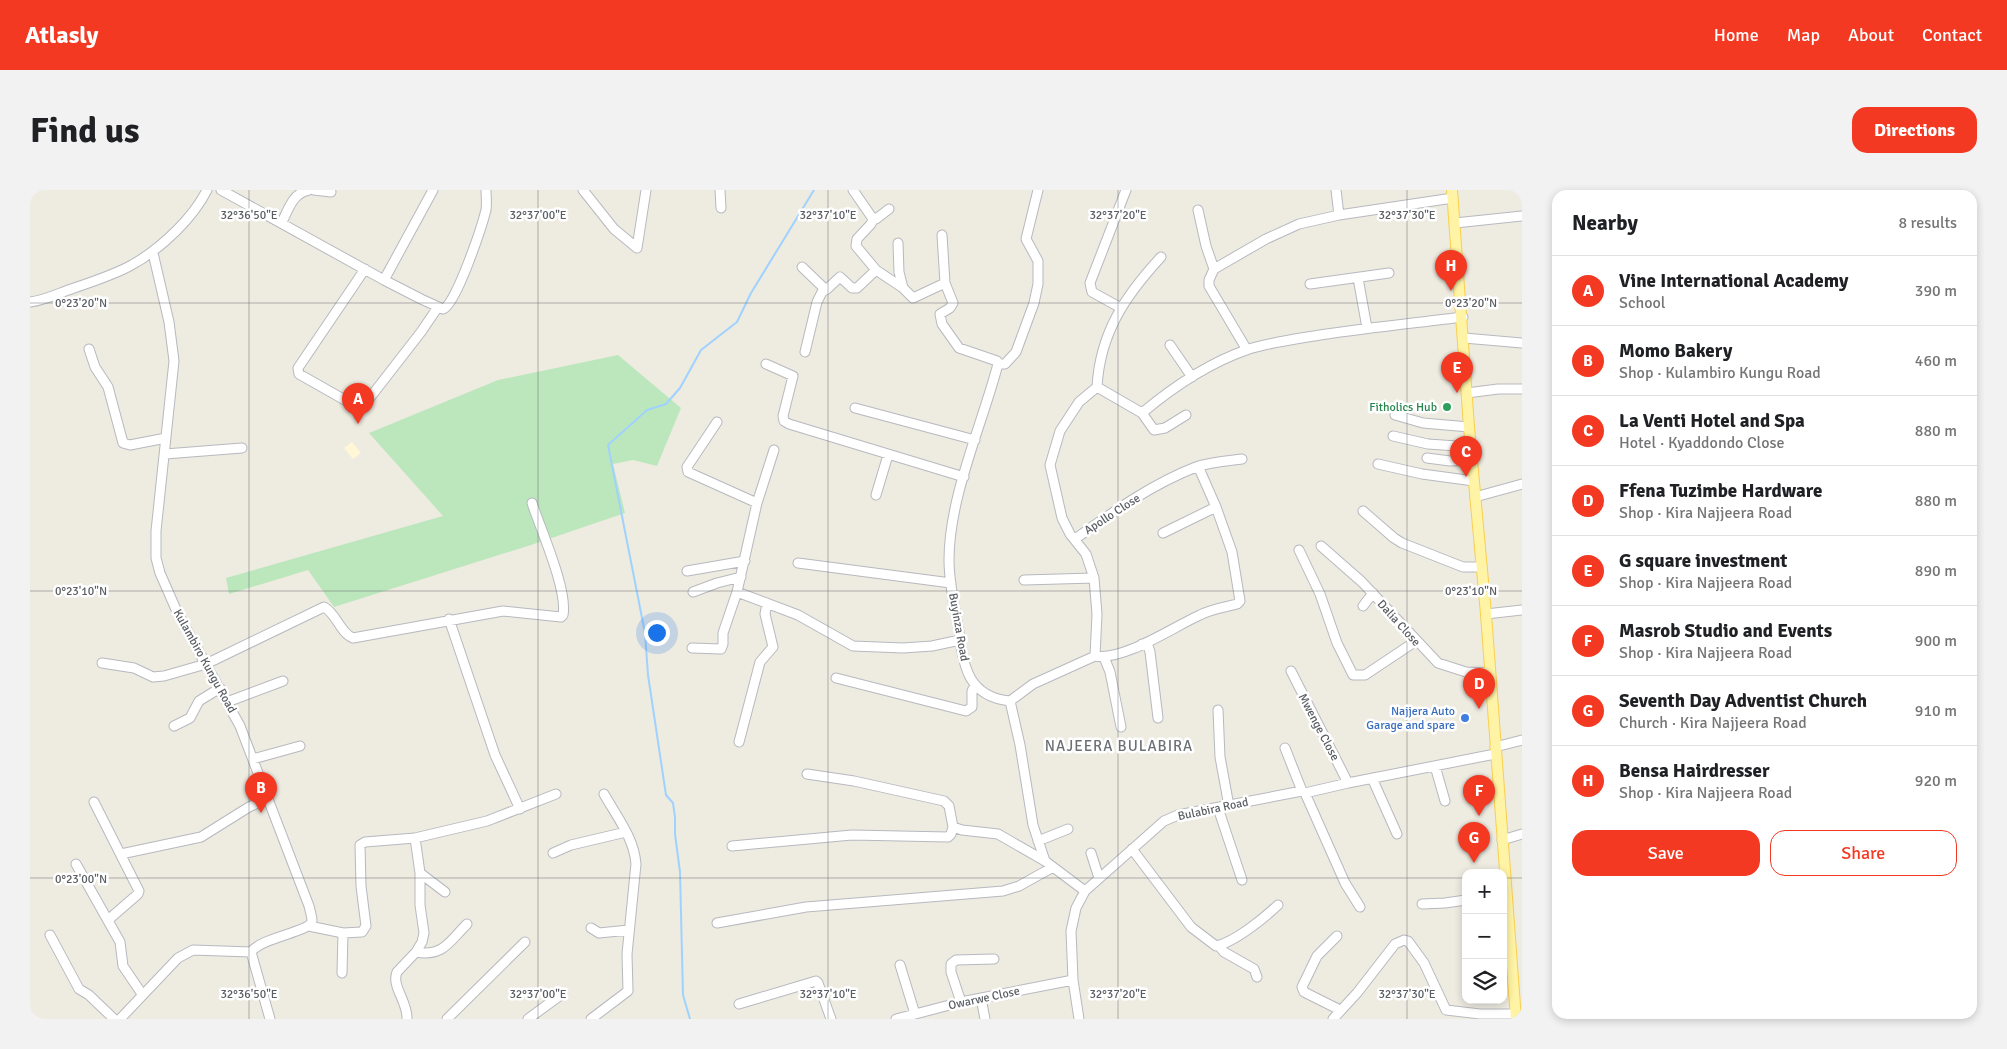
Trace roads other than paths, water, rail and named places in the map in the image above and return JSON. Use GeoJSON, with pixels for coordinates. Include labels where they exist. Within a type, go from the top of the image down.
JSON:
{"type":"FeatureCollection","features":[{"type":"Feature","properties":{"kind":"main road"},"geometry":{"type":"LineString","coordinates":[[1453,199],[1463,317],[1469,427],[1486,614],[1503,869]]}},
{"type":"Feature","properties":{"kind":"main road"},"geometry":{"type":"LineString","coordinates":[[1507,910],[1517,976],[1518,1016]]}},
{"type":"Feature","properties":{"kind":"street"},"geometry":{"type":"LineString","coordinates":[[30,302],[42,300],[114,274],[153,253],[190,217],[206,190]]}},
{"type":"Feature","properties":{"kind":"street"},"geometry":{"type":"LineString","coordinates":[[221,190],[438,308],[449,306],[459,285],[486,209],[486,190]]}},
{"type":"Feature","properties":{"kind":"street"},"geometry":{"type":"LineString","coordinates":[[282,222],[294,197],[310,190]]}},
{"type":"Feature","properties":{"kind":"street"},"geometry":{"type":"LineString","coordinates":[[314,190],[331,192]]}},
{"type":"Feature","properties":{"kind":"street"},"geometry":{"type":"LineString","coordinates":[[384,280],[434,190]]}},
{"type":"Feature","properties":{"kind":"street"},"geometry":{"type":"LineString","coordinates":[[581,191],[614,230],[637,248],[646,190]]}},
{"type":"Feature","properties":{"kind":"street"},"geometry":{"type":"LineString","coordinates":[[720,190],[721,208]]}},
{"type":"Feature","properties":{"kind":"street"},"geometry":{"type":"LineString","coordinates":[[853,190],[872,217],[873,222],[858,237],[856,243],[859,250],[876,270],[902,288],[911,298],[946,283]]}},
{"type":"Feature","properties":{"kind":"street"},"geometry":{"type":"LineString","coordinates":[[942,235],[946,283],[953,303],[950,308],[940,314],[940,318],[957,346],[997,361],[998,364],[1005,364],[1016,352],[1034,303],[1039,268],[1038,261],[1026,239],[1038,190]]}},
{"type":"Feature","properties":{"kind":"street"},"geometry":{"type":"LineString","coordinates":[[1121,308],[1092,292],[1090,283],[1126,190]]}},
{"type":"Feature","properties":{"kind":"street"},"geometry":{"type":"LineString","coordinates":[[1336,190],[1339,215]]}},
{"type":"Feature","properties":{"kind":"street"},"geometry":{"type":"LineString","coordinates":[[1247,350],[1209,286],[1208,280],[1214,269],[1258,243],[1298,224],[1339,215],[1453,199]]}},
{"type":"Feature","properties":{"kind":"street"},"geometry":{"type":"LineString","coordinates":[[872,217],[876,219],[889,209]]}},
{"type":"Feature","properties":{"kind":"street"},"geometry":{"type":"LineString","coordinates":[[1198,210],[1206,246],[1214,269]]}},
{"type":"Feature","properties":{"kind":"street"},"geometry":{"type":"LineString","coordinates":[[1455,223],[1522,216]]}},
{"type":"Feature","properties":{"kind":"street"},"geometry":{"type":"LineString","coordinates":[[898,243],[899,272],[902,288]]}},
{"type":"Feature","properties":{"kind":"street","name":"Kulambiro Kungu Road"},"geometry":{"type":"LineString","coordinates":[[153,253],[169,322],[174,361],[156,531],[156,558],[160,573],[174,606],[240,726],[309,906],[312,920],[309,926]]}},
{"type":"Feature","properties":{"kind":"street"},"geometry":{"type":"LineString","coordinates":[[1075,539],[1070,534],[1062,518],[1050,469],[1051,459],[1060,431],[1072,410],[1097,387],[1098,366],[1103,346],[1121,308],[1136,285],[1161,257]]}},
{"type":"Feature","properties":{"kind":"street"},"geometry":{"type":"LineString","coordinates":[[802,267],[824,288],[828,289],[840,278],[855,289],[876,270]]}},
{"type":"Feature","properties":{"kind":"street"},"geometry":{"type":"LineString","coordinates":[[365,269],[298,368],[299,374],[359,408],[362,408],[438,308]]}},
{"type":"Feature","properties":{"kind":"street"},"geometry":{"type":"LineString","coordinates":[[1310,284],[1388,273]]}},
{"type":"Feature","properties":{"kind":"street"},"geometry":{"type":"LineString","coordinates":[[1358,278],[1366,328]]}},
{"type":"Feature","properties":{"kind":"street"},"geometry":{"type":"LineString","coordinates":[[805,352],[817,302],[824,288]]}},
{"type":"Feature","properties":{"kind":"street"},"geometry":{"type":"LineString","coordinates":[[1142,413],[1165,393],[1192,377],[1247,350],[1280,341],[1366,328],[1463,317]]}},
{"type":"Feature","properties":{"kind":"street"},"geometry":{"type":"LineString","coordinates":[[1464,338],[1522,343]]}},
{"type":"Feature","properties":{"kind":"street"},"geometry":{"type":"LineString","coordinates":[[1170,345],[1192,377]]}},
{"type":"Feature","properties":{"kind":"street"},"geometry":{"type":"LineString","coordinates":[[89,350],[95,367],[111,394],[123,443],[130,445],[166,438]]}},
{"type":"Feature","properties":{"kind":"street"},"geometry":{"type":"LineString","coordinates":[[766,364],[794,376],[778,414],[784,421],[793,426],[964,477]]}},
{"type":"Feature","properties":{"kind":"street","name":"Buyinza Road"},"geometry":{"type":"LineString","coordinates":[[975,685],[965,662],[960,640],[951,583],[949,554],[956,510],[964,477],[998,364]]}},
{"type":"Feature","properties":{"kind":"street"},"geometry":{"type":"LineString","coordinates":[[1097,387],[1142,413],[1154,430],[1165,428],[1186,415]]}},
{"type":"Feature","properties":{"kind":"street"},"geometry":{"type":"LineString","coordinates":[[1467,393],[1498,389],[1522,390]]}},
{"type":"Feature","properties":{"kind":"street"},"geometry":{"type":"LineString","coordinates":[[855,408],[975,440]]}},
{"type":"Feature","properties":{"kind":"street"},"geometry":{"type":"LineString","coordinates":[[1395,415],[1422,423],[1469,427]]}},
{"type":"Feature","properties":{"kind":"street"},"geometry":{"type":"LineString","coordinates":[[717,422],[687,467],[688,472],[757,503]]}},
{"type":"Feature","properties":{"kind":"street"},"geometry":{"type":"LineString","coordinates":[[1393,436],[1428,444],[1471,447]]}},
{"type":"Feature","properties":{"kind":"street"},"geometry":{"type":"LineString","coordinates":[[165,454],[242,448]]}},
{"type":"Feature","properties":{"kind":"street"},"geometry":{"type":"LineString","coordinates":[[692,648],[721,649],[723,644],[722,633],[739,585],[757,503],[774,450]]}},
{"type":"Feature","properties":{"kind":"street"},"geometry":{"type":"LineString","coordinates":[[876,495],[888,455]]}},
{"type":"Feature","properties":{"kind":"street"},"geometry":{"type":"LineString","coordinates":[[1427,458],[1450,461],[1472,460]]}},
{"type":"Feature","properties":{"kind":"street","name":"Apollo Close"},"geometry":{"type":"LineString","coordinates":[[1099,657],[1094,578],[1086,554],[1075,539],[1170,478],[1198,466],[1242,459]]}},
{"type":"Feature","properties":{"kind":"street"},"geometry":{"type":"LineString","coordinates":[[1378,464],[1422,474],[1474,481]]}},
{"type":"Feature","properties":{"kind":"street"},"geometry":{"type":"LineString","coordinates":[[836,678],[966,711],[972,707],[972,691],[975,685],[984,694],[999,700],[1010,701],[1033,684],[1099,657],[1128,651],[1202,614],[1237,604],[1240,601],[1232,552],[1216,507],[1198,466]]}},
{"type":"Feature","properties":{"kind":"street"},"geometry":{"type":"LineString","coordinates":[[1475,496],[1522,484]]}},
{"type":"Feature","properties":{"kind":"street"},"geometry":{"type":"LineString","coordinates":[[102,663],[134,668],[156,677],[206,664],[320,608],[326,608],[334,615],[346,634],[353,638],[449,619],[503,611],[556,616],[564,615],[558,578],[532,503]]}},
{"type":"Feature","properties":{"kind":"street"},"geometry":{"type":"LineString","coordinates":[[1163,533],[1216,507]]}},
{"type":"Feature","properties":{"kind":"street"},"geometry":{"type":"LineString","coordinates":[[1363,511],[1402,543],[1463,567],[1482,568]]}},
{"type":"Feature","properties":{"kind":"street","name":"Dalia Close"},"geometry":{"type":"LineString","coordinates":[[1321,546],[1373,593],[1438,663],[1466,672],[1490,673]]}},
{"type":"Feature","properties":{"kind":"street"},"geometry":{"type":"LineString","coordinates":[[1299,550],[1320,594],[1337,642],[1353,675],[1365,675],[1416,641]]}},
{"type":"Feature","properties":{"kind":"street"},"geometry":{"type":"LineString","coordinates":[[687,571],[745,561]]}},
{"type":"Feature","properties":{"kind":"street"},"geometry":{"type":"LineString","coordinates":[[798,563],[951,583]]}},
{"type":"Feature","properties":{"kind":"street"},"geometry":{"type":"LineString","coordinates":[[1024,580],[1094,578]]}},
{"type":"Feature","properties":{"kind":"street"},"geometry":{"type":"LineString","coordinates":[[693,592],[731,579],[767,603],[808,620],[853,646],[912,648],[960,640]]}},
{"type":"Feature","properties":{"kind":"street"},"geometry":{"type":"LineString","coordinates":[[1363,606],[1373,593]]}},
{"type":"Feature","properties":{"kind":"street"},"geometry":{"type":"LineString","coordinates":[[739,742],[760,662],[773,647],[765,614],[767,603]]}},
{"type":"Feature","properties":{"kind":"street"},"geometry":{"type":"LineString","coordinates":[[1486,614],[1520,611]]}},
{"type":"Feature","properties":{"kind":"street"},"geometry":{"type":"LineString","coordinates":[[449,619],[496,755],[520,809]]}},
{"type":"Feature","properties":{"kind":"street"},"geometry":{"type":"LineString","coordinates":[[1142,644],[1148,646],[1150,652],[1158,718]]}},
{"type":"Feature","properties":{"kind":"street"},"geometry":{"type":"LineString","coordinates":[[1099,657],[1110,672],[1121,727]]}},
{"type":"Feature","properties":{"kind":"street","name":"Mwenge Close"},"geometry":{"type":"LineString","coordinates":[[1291,671],[1348,783]]}},
{"type":"Feature","properties":{"kind":"street"},"geometry":{"type":"LineString","coordinates":[[227,702],[283,681]]}},
{"type":"Feature","properties":{"kind":"street"},"geometry":{"type":"LineString","coordinates":[[174,726],[186,721],[192,715],[199,702],[220,688]]}},
{"type":"Feature","properties":{"kind":"street"},"geometry":{"type":"LineString","coordinates":[[1010,701],[1020,745],[1033,825],[1045,861]]}},
{"type":"Feature","properties":{"kind":"street"},"geometry":{"type":"LineString","coordinates":[[1218,710],[1221,764],[1229,806]]}},
{"type":"Feature","properties":{"kind":"street","name":"Bulabira Road"},"geometry":{"type":"LineString","coordinates":[[1079,1019],[1073,980],[1071,931],[1076,908],[1085,891],[1164,821],[1178,815],[1435,766],[1495,750],[1522,740]]}},
{"type":"Feature","properties":{"kind":"street"},"geometry":{"type":"LineString","coordinates":[[253,759],[300,746]]}},
{"type":"Feature","properties":{"kind":"street"},"geometry":{"type":"LineString","coordinates":[[1285,748],[1345,883],[1360,907]]}},
{"type":"Feature","properties":{"kind":"street"},"geometry":{"type":"LineString","coordinates":[[1435,766],[1445,802]]}},
{"type":"Feature","properties":{"kind":"street"},"geometry":{"type":"LineString","coordinates":[[732,846],[857,835],[945,837],[951,834],[953,827],[949,806],[944,801],[807,774]]}},
{"type":"Feature","properties":{"kind":"street"},"geometry":{"type":"LineString","coordinates":[[1372,778],[1397,834]]}},
{"type":"Feature","properties":{"kind":"street"},"geometry":{"type":"LineString","coordinates":[[120,1019],[178,958],[188,952],[200,949],[250,952],[260,944],[309,926],[343,933],[362,932],[366,926],[361,886],[360,845],[365,842],[415,838],[487,821],[556,794]]}},
{"type":"Feature","properties":{"kind":"street"},"geometry":{"type":"LineString","coordinates":[[591,1019],[628,991],[626,954],[636,864],[635,853],[626,832],[604,794]]}},
{"type":"Feature","properties":{"kind":"street"},"geometry":{"type":"LineString","coordinates":[[121,854],[201,837],[250,807],[267,799]]}},
{"type":"Feature","properties":{"kind":"street"},"geometry":{"type":"LineString","coordinates":[[94,802],[139,891],[138,894],[108,920]]}},
{"type":"Feature","properties":{"kind":"street"},"geometry":{"type":"LineString","coordinates":[[1218,808],[1242,880]]}},
{"type":"Feature","properties":{"kind":"street"},"geometry":{"type":"LineString","coordinates":[[953,827],[962,830],[995,833],[1045,861],[1085,891]]}},
{"type":"Feature","properties":{"kind":"street"},"geometry":{"type":"LineString","coordinates":[[1038,841],[1068,829]]}},
{"type":"Feature","properties":{"kind":"street"},"geometry":{"type":"LineString","coordinates":[[553,853],[571,845],[626,832]]}},
{"type":"Feature","properties":{"kind":"street"},"geometry":{"type":"LineString","coordinates":[[1502,840],[1522,834]]}},
{"type":"Feature","properties":{"kind":"street"},"geometry":{"type":"LineString","coordinates":[[407,1019],[405,1003],[395,978],[401,966],[416,952],[424,934],[420,905],[420,873],[415,838]]}},
{"type":"Feature","properties":{"kind":"street"},"geometry":{"type":"LineString","coordinates":[[1132,849],[1191,927],[1213,945],[1219,946],[1224,952],[1254,969],[1256,977]]}},
{"type":"Feature","properties":{"kind":"street"},"geometry":{"type":"LineString","coordinates":[[1092,853],[1099,878]]}},
{"type":"Feature","properties":{"kind":"street"},"geometry":{"type":"LineString","coordinates":[[76,864],[120,942],[122,964],[142,994]]}},
{"type":"Feature","properties":{"kind":"street"},"geometry":{"type":"LineString","coordinates":[[717,923],[806,907],[1004,891],[1019,886],[1053,867]]}},
{"type":"Feature","properties":{"kind":"street"},"geometry":{"type":"LineString","coordinates":[[420,873],[445,892]]}},
{"type":"Feature","properties":{"kind":"street"},"geometry":{"type":"LineString","coordinates":[[1422,904],[1445,904],[1462,901]]}},
{"type":"Feature","properties":{"kind":"street"},"geometry":{"type":"LineString","coordinates":[[1219,946],[1242,932],[1278,905]]}},
{"type":"Feature","properties":{"kind":"street"},"geometry":{"type":"LineString","coordinates":[[416,952],[428,954],[438,952],[467,924]]}},
{"type":"Feature","properties":{"kind":"street"},"geometry":{"type":"LineString","coordinates":[[591,928],[599,933],[628,930]]}},
{"type":"Feature","properties":{"kind":"street"},"geometry":{"type":"LineString","coordinates":[[342,973],[343,933]]}},
{"type":"Feature","properties":{"kind":"street"},"geometry":{"type":"LineString","coordinates":[[50,935],[79,989],[89,995],[114,1019]]}},
{"type":"Feature","properties":{"kind":"street"},"geometry":{"type":"LineString","coordinates":[[1337,936],[1317,956],[1302,987],[1304,992],[1340,1010]]}},
{"type":"Feature","properties":{"kind":"street"},"geometry":{"type":"LineString","coordinates":[[1333,1019],[1357,993],[1395,944],[1404,940],[1408,941],[1424,963],[1446,1010],[1518,1016]]}},
{"type":"Feature","properties":{"kind":"street"},"geometry":{"type":"LineString","coordinates":[[447,1019],[525,942]]}},
{"type":"Feature","properties":{"kind":"street"},"geometry":{"type":"LineString","coordinates":[[250,952],[270,1019]]}},
{"type":"Feature","properties":{"kind":"street"},"geometry":{"type":"LineString","coordinates":[[961,1002],[951,972],[951,964],[956,960],[994,959]]}},
{"type":"Feature","properties":{"kind":"street"},"geometry":{"type":"LineString","coordinates":[[900,965],[920,1015]]}},
{"type":"Feature","properties":{"kind":"street","name":"Owarwe Close"},"geometry":{"type":"LineString","coordinates":[[896,1019],[920,1015],[961,1002],[1073,980]]}},
{"type":"Feature","properties":{"kind":"street"},"geometry":{"type":"LineString","coordinates":[[739,1004],[816,981],[831,1019]]}},
{"type":"Feature","properties":{"kind":"street"},"geometry":{"type":"LineString","coordinates":[[528,1019],[562,994]]}},
{"type":"Feature","properties":{"kind":"street"},"geometry":{"type":"LineString","coordinates":[[981,998],[985,1019]]}},
{"type":"Feature","properties":{"kind":"waterway"},"geometry":{"type":"LineString","coordinates":[[690,1019],[683,995],[680,872],[675,834],[675,817],[673,803],[666,795],[648,675],[645,633],[608,445],[647,410],[666,404],[680,388],[701,350],[737,322],[751,293],[814,190]]}},
{"type":"Feature","properties":{"kind":"place","name":"Bensa Hairdresser"},"geometry":{"type":"Point","coordinates":[1451,291]}},
{"type":"Feature","properties":{"kind":"place","name":"G square investment"},"geometry":{"type":"Point","coordinates":[1457,393]}},
{"type":"Feature","properties":{"kind":"place","name":"Fitholics Hub"},"geometry":{"type":"Point","coordinates":[1447,407]}},
{"type":"Feature","properties":{"kind":"place","name":"Vine International Academy"},"geometry":{"type":"Point","coordinates":[358,424]}},
{"type":"Feature","properties":{"kind":"place","name":"La Venti Hotel and Spa"},"geometry":{"type":"Point","coordinates":[1466,477]}},
{"type":"Feature","properties":{"kind":"place","name":"Ffena Tuzimbe Hardware"},"geometry":{"type":"Point","coordinates":[1479,709]}},
{"type":"Feature","properties":{"kind":"place","name":"Najjera Auto Garage and spare"},"geometry":{"type":"Point","coordinates":[1465,718]}},
{"type":"Feature","properties":{"kind":"place","name":"Momo Bakery"},"geometry":{"type":"Point","coordinates":[261,813]}},
{"type":"Feature","properties":{"kind":"place","name":"Masrob Studio and Events"},"geometry":{"type":"Point","coordinates":[1479,816]}},
{"type":"Feature","properties":{"kind":"place","name":"Seventh Day Adventist Church"},"geometry":{"type":"Point","coordinates":[1474,863]}},
{"type":"Feature","properties":{"kind":"district","name":"NAJEERA BULABIRA"},"geometry":{"type":"Point","coordinates":[1119,746]}}]}
